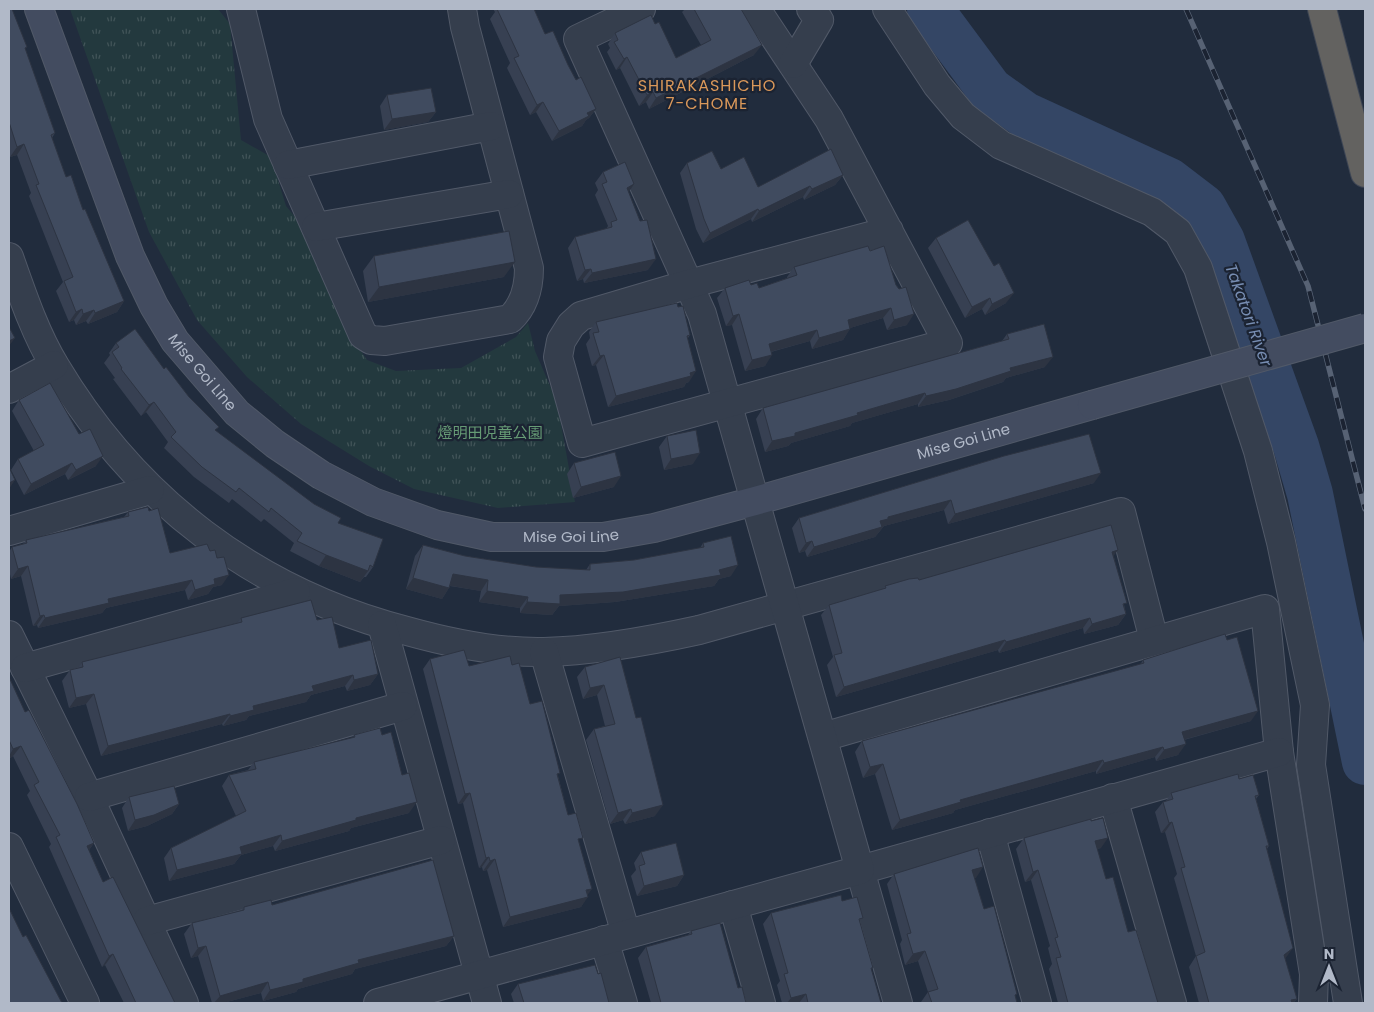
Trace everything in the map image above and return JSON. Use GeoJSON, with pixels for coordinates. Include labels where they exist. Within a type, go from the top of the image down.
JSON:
{"type":"FeatureCollection","features":[{"type":"Feature","properties":{"kind":"highway"},"geometry":{"type":"LineString","coordinates":[[1322,9],[1365,173]]}},
{"type":"Feature","properties":{"kind":"main road","name":"Mise Goi Line"},"geometry":{"type":"LineString","coordinates":[[39,9],[118,224],[154,306],[175,341],[230,406],[275,444],[321,475],[373,502],[437,525],[492,537],[603,537],[654,528],[1365,328]]}},
{"type":"Feature","properties":{"kind":"street"},"geometry":{"type":"LineString","coordinates":[[241,9],[268,120],[364,335],[371,340],[385,341],[510,319],[515,314],[529,284],[529,268],[462,9]]}},
{"type":"Feature","properties":{"kind":"street"},"geometry":{"type":"LineString","coordinates":[[641,9],[578,39],[702,314],[898,1003]]}},
{"type":"Feature","properties":{"kind":"street"},"geometry":{"type":"LineString","coordinates":[[756,9],[829,119],[948,343],[582,443],[558,357],[561,341],[571,325],[581,316],[689,284],[889,232]]}},
{"type":"Feature","properties":{"kind":"street"},"geometry":{"type":"LineString","coordinates":[[793,64],[819,20],[812,9]]}},
{"type":"Feature","properties":{"kind":"street"},"geometry":{"type":"LineString","coordinates":[[887,9],[937,85],[963,116],[1001,145],[1152,212],[1178,232],[1198,268],[1258,451],[1280,542],[1315,705],[1312,765],[1348,1003]]}},
{"type":"Feature","properties":{"kind":"street"},"geometry":{"type":"LineString","coordinates":[[288,165],[491,126]]}},
{"type":"Feature","properties":{"kind":"street"},"geometry":{"type":"LineString","coordinates":[[316,227],[509,194]]}},
{"type":"Feature","properties":{"kind":"street"},"geometry":{"type":"LineString","coordinates":[[9,258],[22,294],[54,365],[102,435],[150,490],[204,535],[257,570],[296,592],[332,608],[382,625],[436,639],[495,648],[544,652],[644,643],[699,630],[1121,512],[1154,640]]}},
{"type":"Feature","properties":{"kind":"street"},"geometry":{"type":"LineString","coordinates":[[9,389],[54,365]]}},
{"type":"Feature","properties":{"kind":"street"},"geometry":{"type":"LineString","coordinates":[[9,531],[150,490]]}},
{"type":"Feature","properties":{"kind":"street"},"geometry":{"type":"LineString","coordinates":[[25,668],[296,592]]}},
{"type":"Feature","properties":{"kind":"street"},"geometry":{"type":"LineString","coordinates":[[823,737],[1265,609],[1279,752],[1314,974],[1312,1003]]}},
{"type":"Feature","properties":{"kind":"street"},"geometry":{"type":"LineString","coordinates":[[382,625],[487,1003]]}},
{"type":"Feature","properties":{"kind":"street"},"geometry":{"type":"LineString","coordinates":[[9,635],[89,797],[184,1003]]}},
{"type":"Feature","properties":{"kind":"street"},"geometry":{"type":"LineString","coordinates":[[544,652],[615,937],[623,1003]]}},
{"type":"Feature","properties":{"kind":"street"},"geometry":{"type":"LineString","coordinates":[[89,797],[403,706]]}},
{"type":"Feature","properties":{"kind":"street"},"geometry":{"type":"LineString","coordinates":[[378,1003],[1279,752]]}},
{"type":"Feature","properties":{"kind":"street"},"geometry":{"type":"LineString","coordinates":[[1113,798],[1172,1003]]}},
{"type":"Feature","properties":{"kind":"street"},"geometry":{"type":"LineString","coordinates":[[990,833],[1037,1003]]}},
{"type":"Feature","properties":{"kind":"street"},"geometry":{"type":"LineString","coordinates":[[147,921],[441,840]]}},
{"type":"Feature","properties":{"kind":"street"},"geometry":{"type":"LineString","coordinates":[[9,846],[85,1003]]}},
{"type":"Feature","properties":{"kind":"street"},"geometry":{"type":"LineString","coordinates":[[733,905],[761,1003]]}},
{"type":"Feature","properties":{"kind":"green space","name":"燈明田児童公園"},"geometry":{"type":"Polygon","coordinates":[[[70,9],[218,9],[230,24],[241,140],[271,157],[286,206],[306,230],[344,326],[367,360],[396,371],[461,368],[516,337],[528,323],[535,351],[557,402],[575,502],[498,508],[414,489],[369,466],[301,424],[247,377],[197,320],[149,232],[70,9]]]}},
{"type":"Feature","properties":{"kind":"building"},"geometry":{"type":"Polygon","coordinates":[[[9,9],[12,9],[27,47],[25,48],[55,133],[51,135],[66,177],[71,175],[83,210],[85,209],[124,301],[95,313],[94,310],[83,314],[82,309],[76,312],[64,281],[73,277],[36,185],[39,184],[24,144],[17,147],[9,122],[9,9]]]}},
{"type":"Feature","properties":{"kind":"building"},"geometry":{"type":"Polygon","coordinates":[[[497,9],[534,9],[545,34],[553,31],[576,80],[581,77],[596,109],[587,113],[589,116],[559,131],[543,102],[537,105],[514,58],[519,56],[497,9]]]}},
{"type":"Feature","properties":{"kind":"building"},"geometry":{"type":"Polygon","coordinates":[[[694,9],[741,9],[762,45],[656,98],[653,92],[647,95],[627,57],[624,59],[614,42],[618,40],[615,33],[651,15],[655,24],[659,22],[676,58],[711,40],[694,9]]]}},
{"type":"Feature","properties":{"kind":"building"},"geometry":{"type":"Polygon","coordinates":[[[431,88],[436,112],[392,119],[387,95],[431,88]]]}},
{"type":"Feature","properties":{"kind":"building"},"geometry":{"type":"Polygon","coordinates":[[[831,149],[843,175],[812,189],[810,186],[710,233],[687,163],[712,151],[721,169],[744,157],[758,187],[831,149]]]}},
{"type":"Feature","properties":{"kind":"building"},"geometry":{"type":"Polygon","coordinates":[[[625,162],[634,184],[627,188],[640,221],[647,220],[656,259],[592,273],[591,269],[585,270],[575,237],[612,227],[611,222],[617,220],[602,184],[607,182],[603,172],[625,162]]]}},
{"type":"Feature","properties":{"kind":"building"},"geometry":{"type":"Polygon","coordinates":[[[968,220],[994,266],[999,263],[1014,293],[992,304],[990,298],[972,307],[936,238],[968,220]]]}},
{"type":"Feature","properties":{"kind":"building"},"geometry":{"type":"Polygon","coordinates":[[[509,231],[515,262],[379,287],[374,256],[509,231]]]}},
{"type":"Feature","properties":{"kind":"building"},"geometry":{"type":"Polygon","coordinates":[[[868,246],[870,251],[884,246],[896,285],[899,289],[906,287],[914,314],[894,320],[891,308],[848,320],[850,329],[819,338],[817,330],[769,344],[772,355],[752,360],[739,314],[733,316],[725,288],[749,280],[751,285],[757,283],[759,288],[797,275],[794,267],[868,246]]]}},
{"type":"Feature","properties":{"kind":"building"},"geometry":{"type":"Polygon","coordinates":[[[677,303],[678,307],[683,306],[690,335],[687,336],[696,371],[690,373],[691,376],[616,396],[604,355],[600,356],[593,333],[599,332],[596,322],[677,303]]]}},
{"type":"Feature","properties":{"kind":"building"},"geometry":{"type":"Polygon","coordinates":[[[1044,324],[1053,357],[1010,368],[1011,371],[956,389],[926,396],[925,393],[795,433],[795,436],[772,441],[763,408],[1009,339],[1007,334],[1044,324]]]}},
{"type":"Feature","properties":{"kind":"building"},"geometry":{"type":"Polygon","coordinates":[[[9,327],[15,338],[9,341],[9,327]]]}},
{"type":"Feature","properties":{"kind":"building"},"geometry":{"type":"Polygon","coordinates":[[[135,329],[164,369],[166,367],[189,397],[219,427],[215,430],[314,504],[341,518],[338,523],[383,539],[373,567],[370,565],[368,571],[326,555],[297,541],[302,533],[271,508],[269,512],[239,488],[236,492],[202,467],[171,437],[176,432],[154,402],[149,405],[121,369],[112,352],[119,347],[116,343],[135,329]]]}},
{"type":"Feature","properties":{"kind":"building"},"geometry":{"type":"Polygon","coordinates":[[[50,383],[79,434],[90,429],[103,456],[76,470],[72,463],[31,484],[18,459],[44,445],[19,400],[50,383]]]}},
{"type":"Feature","properties":{"kind":"building"},"geometry":{"type":"Polygon","coordinates":[[[696,430],[700,453],[671,459],[667,436],[696,430]]]}},
{"type":"Feature","properties":{"kind":"building"},"geometry":{"type":"Polygon","coordinates":[[[1089,434],[1101,473],[955,514],[951,500],[888,517],[888,519],[880,521],[882,527],[814,547],[812,541],[806,543],[799,518],[1004,456],[1089,434]]]}},
{"type":"Feature","properties":{"kind":"building"},"geometry":{"type":"Polygon","coordinates":[[[615,452],[621,476],[581,487],[574,463],[615,452]]]}},
{"type":"Feature","properties":{"kind":"building"},"geometry":{"type":"Polygon","coordinates":[[[9,467],[15,480],[9,483],[9,467]]]}},
{"type":"Feature","properties":{"kind":"building"},"geometry":{"type":"Polygon","coordinates":[[[148,507],[149,511],[158,508],[170,553],[207,544],[210,551],[215,550],[217,558],[224,557],[229,575],[214,579],[215,584],[195,590],[192,580],[108,599],[109,603],[45,618],[44,615],[40,616],[28,566],[18,569],[12,547],[27,543],[26,540],[129,516],[128,512],[148,507]]]}},
{"type":"Feature","properties":{"kind":"building"},"geometry":{"type":"Polygon","coordinates":[[[1111,525],[1118,550],[1112,552],[1127,603],[1123,604],[1126,614],[1092,624],[1090,618],[1006,642],[1005,640],[844,687],[834,655],[842,653],[829,605],[909,579],[918,578],[919,580],[1111,525]]]}},
{"type":"Feature","properties":{"kind":"building"},"geometry":{"type":"Polygon","coordinates":[[[731,536],[738,565],[719,570],[721,575],[623,592],[560,595],[560,604],[527,602],[528,597],[487,591],[488,580],[453,574],[449,588],[413,578],[423,545],[465,556],[536,567],[590,570],[590,564],[634,560],[704,547],[703,543],[731,536]]]}},
{"type":"Feature","properties":{"kind":"building"},"geometry":{"type":"Polygon","coordinates":[[[311,600],[317,620],[332,617],[339,648],[371,640],[378,674],[354,680],[353,675],[312,686],[314,691],[253,706],[254,710],[230,716],[230,714],[108,746],[94,694],[76,698],[70,670],[83,667],[82,662],[242,622],[241,618],[311,600]]]}},
{"type":"Feature","properties":{"kind":"building"},"geometry":{"type":"Polygon","coordinates":[[[1225,634],[1227,640],[1237,637],[1258,711],[1182,732],[1186,744],[1164,750],[1163,747],[1104,763],[1103,760],[960,800],[961,802],[900,820],[883,764],[870,767],[862,741],[1144,663],[1143,660],[1225,634]]]}},
{"type":"Feature","properties":{"kind":"building"},"geometry":{"type":"Polygon","coordinates":[[[464,650],[469,666],[510,656],[512,665],[519,663],[530,704],[542,701],[560,773],[557,774],[568,815],[576,813],[583,838],[578,839],[592,889],[586,890],[588,897],[510,917],[495,859],[490,861],[489,857],[486,858],[470,793],[465,794],[430,659],[464,650]]]}},
{"type":"Feature","properties":{"kind":"building"},"geometry":{"type":"Polygon","coordinates":[[[620,657],[636,718],[641,717],[663,805],[632,813],[631,809],[618,813],[594,729],[615,724],[604,685],[590,688],[585,667],[620,657]]]}},
{"type":"Feature","properties":{"kind":"building"},"geometry":{"type":"Polygon","coordinates":[[[9,677],[25,712],[29,710],[77,804],[94,843],[87,846],[103,882],[113,877],[175,1003],[136,1003],[113,954],[109,956],[56,837],[60,835],[34,785],[39,782],[21,746],[13,749],[9,740],[9,677]]]}},
{"type":"Feature","properties":{"kind":"building"},"geometry":{"type":"Polygon","coordinates":[[[380,728],[382,735],[391,732],[402,775],[409,773],[417,802],[356,818],[356,820],[282,841],[281,835],[240,847],[242,854],[177,870],[171,848],[246,811],[229,775],[256,769],[254,762],[355,737],[354,735],[380,728]]]}},
{"type":"Feature","properties":{"kind":"building"},"geometry":{"type":"Polygon","coordinates":[[[1238,774],[1239,779],[1253,775],[1259,795],[1255,796],[1269,846],[1266,846],[1293,948],[1284,955],[1297,999],[1291,1000],[1292,1003],[1209,1003],[1196,956],[1205,952],[1181,868],[1185,867],[1172,822],[1169,823],[1163,802],[1173,799],[1171,793],[1238,774]]]}},
{"type":"Feature","properties":{"kind":"building"},"geometry":{"type":"Polygon","coordinates":[[[174,786],[179,804],[154,815],[135,820],[129,797],[174,786]]]}},
{"type":"Feature","properties":{"kind":"building"},"geometry":{"type":"Polygon","coordinates":[[[1103,818],[1108,838],[1095,841],[1106,879],[1113,877],[1128,932],[1136,930],[1158,1003],[1068,1003],[1056,958],[1061,957],[1055,938],[1058,937],[1038,870],[1033,872],[1024,838],[1091,819],[1091,821],[1103,818]]]}},
{"type":"Feature","properties":{"kind":"building"},"geometry":{"type":"Polygon","coordinates":[[[676,843],[684,875],[644,886],[639,866],[645,864],[641,852],[676,843]]]}},
{"type":"Feature","properties":{"kind":"building"},"geometry":{"type":"Polygon","coordinates":[[[978,848],[983,867],[972,870],[984,909],[994,906],[1017,994],[1015,995],[1017,1003],[932,1003],[928,992],[938,989],[925,951],[913,954],[907,934],[911,933],[894,874],[978,848]]]}},
{"type":"Feature","properties":{"kind":"building"},"geometry":{"type":"Polygon","coordinates":[[[433,860],[454,936],[358,960],[359,963],[303,979],[303,982],[270,990],[268,982],[220,996],[206,946],[198,948],[192,923],[244,910],[244,907],[271,900],[272,905],[433,860]]]}},
{"type":"Feature","properties":{"kind":"building"},"geometry":{"type":"Polygon","coordinates":[[[841,895],[842,901],[857,897],[863,918],[859,919],[881,1003],[808,1003],[806,994],[791,998],[784,974],[788,973],[771,913],[841,895]]]}},
{"type":"Feature","properties":{"kind":"building"},"geometry":{"type":"Polygon","coordinates":[[[9,908],[23,937],[26,935],[62,1003],[9,1003],[9,908]]]}},
{"type":"Feature","properties":{"kind":"building"},"geometry":{"type":"Polygon","coordinates":[[[720,923],[738,988],[742,987],[746,1003],[661,1003],[646,947],[692,934],[691,931],[720,923]]]}},
{"type":"Feature","properties":{"kind":"building"},"geometry":{"type":"Polygon","coordinates":[[[595,965],[598,974],[601,973],[609,1003],[524,1003],[518,984],[595,965]]]}},
{"type":"Feature","properties":{"kind":"waterway","name":"Takatori River"},"geometry":{"type":"LineString","coordinates":[[930,9],[990,90],[1025,115],[1169,181],[1203,207],[1222,241],[1296,446],[1310,494],[1365,762]]}},
{"type":"Feature","properties":{"kind":"railway"},"geometry":{"type":"LineString","coordinates":[[1186,9],[1308,286],[1365,509]]}},
{"type":"Feature","properties":{"kind":"district","name":"SHIRAKASHICHO 7-CHOME"},"geometry":{"type":"Point","coordinates":[707,94]}}]}
